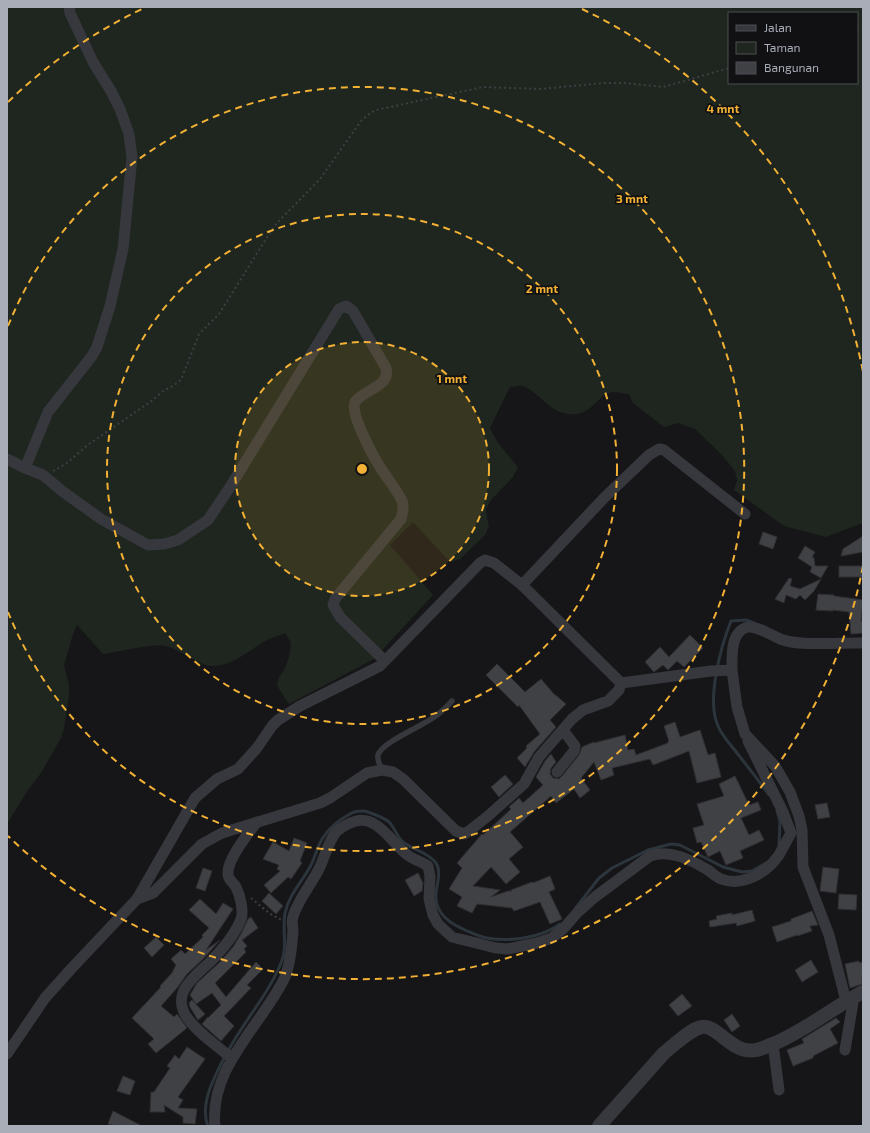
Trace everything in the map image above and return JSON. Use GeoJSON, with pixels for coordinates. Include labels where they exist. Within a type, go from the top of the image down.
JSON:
{"type":"FeatureCollection","features":[{"type":"Feature","properties":{"kind":"street"},"geometry":{"type":"LineString","coordinates":[[25,468],[48,412],[92,356],[97,347],[110,306],[123,249],[132,157],[129,134],[120,109],[93,62],[70,13],[69,7]]}},
{"type":"Feature","properties":{"kind":"street"},"geometry":{"type":"LineString","coordinates":[[7,458],[25,468],[43,475],[62,491],[101,519],[148,545],[164,544],[178,540],[208,520],[230,487],[339,309],[346,306],[353,311],[388,374],[385,382],[370,390],[355,402],[354,406],[356,418],[376,462],[402,500],[404,509],[401,519],[335,599],[333,605],[340,617],[385,661]]}},
{"type":"Feature","properties":{"kind":"street"},"geometry":{"type":"LineString","coordinates":[[522,585],[605,497],[649,455],[659,449],[664,450],[745,514]]}},
{"type":"Feature","properties":{"kind":"street"},"geometry":{"type":"LineString","coordinates":[[7,1054],[45,998],[137,899],[195,798],[217,780],[238,769],[257,748],[278,720],[300,706],[380,666],[480,563],[485,560],[494,563],[522,585],[621,683]]}},
{"type":"Feature","properties":{"kind":"street"},"geometry":{"type":"LineString","coordinates":[[844,1050],[854,996],[829,935],[783,812],[744,734],[737,707],[732,670],[732,653],[738,633],[748,627],[756,628],[779,639],[794,642],[863,642]]}},
{"type":"Feature","properties":{"kind":"street"},"geometry":{"type":"LineString","coordinates":[[621,683],[711,671],[732,670]]}},
{"type":"Feature","properties":{"kind":"street"},"geometry":{"type":"LineString","coordinates":[[137,899],[153,893],[202,844],[222,833],[320,803],[330,798],[366,773],[382,770],[393,772],[403,779],[456,831],[464,834],[478,824],[524,784],[539,757],[572,719],[583,710],[608,701],[619,690],[621,683]]}},
{"type":"Feature","properties":{"kind":"street"},"geometry":{"type":"LineString","coordinates":[[557,772],[574,750],[575,746],[563,730]]}},
{"type":"Feature","properties":{"kind":"street"},"geometry":{"type":"LineString","coordinates":[[744,734],[775,766],[790,792],[799,816],[802,830],[803,867]]}},
{"type":"Feature","properties":{"kind":"street"},"geometry":{"type":"LineString","coordinates":[[215,1126],[214,1117],[216,1098],[229,1056],[277,992],[285,977],[290,956],[293,930],[292,924],[296,910],[311,885],[337,832],[346,825],[360,820],[372,823],[388,835],[401,850],[410,857],[428,866],[430,876],[429,899],[433,915],[438,924],[446,933],[452,937],[462,940],[507,949],[538,943],[552,938],[595,897],[650,856],[658,853],[685,858],[720,878],[738,882],[748,880],[757,875],[772,862],[778,856],[791,833]]}},
{"type":"Feature","properties":{"kind":"street"},"geometry":{"type":"LineString","coordinates":[[229,1056],[186,1017],[181,1001],[183,990],[210,962],[230,938],[241,919],[243,911],[236,887],[230,881],[228,875],[229,864],[257,822]]}},
{"type":"Feature","properties":{"kind":"street"},"geometry":{"type":"LineString","coordinates":[[599,1126],[664,1053],[701,1027],[707,1027],[732,1045],[741,1049],[749,1051],[757,1050],[787,1038],[854,996]]}},
{"type":"Feature","properties":{"kind":"street"},"geometry":{"type":"LineString","coordinates":[[773,1044],[779,1090]]}},
{"type":"Feature","properties":{"kind":"lane"},"geometry":{"type":"LineString","coordinates":[[382,770],[378,760],[380,750],[395,739],[433,719],[452,701]]}},
{"type":"Feature","properties":{"kind":"path"},"geometry":{"type":"LineString","coordinates":[[43,475],[67,463],[90,444],[153,400],[163,391],[181,380],[199,334],[218,314],[271,230],[320,179],[361,121],[369,114],[376,110],[483,87],[541,89],[603,83],[663,86],[728,68]]}},
{"type":"Feature","properties":{"kind":"path"},"geometry":{"type":"LineString","coordinates":[[236,887],[276,918]]}},
{"type":"Feature","properties":{"kind":"green space"},"geometry":{"type":"Polygon","coordinates":[[[7,7],[863,7],[863,523],[826,537],[784,526],[734,490],[737,481],[735,471],[721,454],[695,429],[678,423],[664,427],[633,403],[629,394],[614,392],[608,393],[584,412],[569,414],[549,406],[534,392],[528,389],[521,386],[510,387],[490,428],[498,443],[518,467],[513,477],[491,500],[486,509],[489,526],[485,535],[460,559],[450,562],[413,522],[390,545],[433,595],[374,659],[289,704],[277,686],[279,677],[286,666],[291,645],[285,633],[265,641],[233,661],[219,666],[211,666],[177,650],[160,645],[103,654],[77,625],[64,665],[69,685],[69,696],[64,729],[61,738],[41,773],[28,790],[7,824],[7,7]]]}},
{"type":"Feature","properties":{"kind":"building"},"geometry":{"type":"Polygon","coordinates":[[[763,532],[777,537],[773,549],[759,544],[763,532]]]}},
{"type":"Feature","properties":{"kind":"building"},"geometry":{"type":"Polygon","coordinates":[[[863,536],[863,552],[841,556],[843,549],[863,536]]]}},
{"type":"Feature","properties":{"kind":"building"},"geometry":{"type":"Polygon","coordinates":[[[805,546],[815,552],[812,557],[814,558],[815,566],[828,566],[821,578],[810,572],[812,567],[798,558],[805,546]]]}},
{"type":"Feature","properties":{"kind":"building"},"geometry":{"type":"Polygon","coordinates":[[[839,566],[863,566],[863,577],[839,577],[839,566]]]}},
{"type":"Feature","properties":{"kind":"building"},"geometry":{"type":"Polygon","coordinates":[[[789,578],[792,579],[790,586],[800,589],[821,579],[814,591],[805,600],[800,595],[796,599],[786,595],[784,603],[775,599],[789,578]]]}},
{"type":"Feature","properties":{"kind":"building"},"geometry":{"type":"Polygon","coordinates":[[[818,594],[863,600],[861,621],[863,621],[863,633],[851,634],[849,612],[816,610],[818,594]]]}},
{"type":"Feature","properties":{"kind":"building"},"geometry":{"type":"Polygon","coordinates":[[[690,635],[703,648],[684,667],[677,661],[668,670],[663,665],[654,672],[645,662],[660,647],[669,657],[690,635]]]}},
{"type":"Feature","properties":{"kind":"building"},"geometry":{"type":"Polygon","coordinates":[[[497,664],[525,692],[541,679],[553,693],[566,704],[550,720],[556,727],[534,752],[525,767],[517,758],[527,748],[526,746],[540,734],[519,705],[518,707],[486,675],[497,664]]]}},
{"type":"Feature","properties":{"kind":"building"},"geometry":{"type":"Polygon","coordinates":[[[675,722],[680,737],[700,730],[708,755],[715,753],[721,777],[697,783],[689,751],[653,765],[650,759],[612,768],[614,775],[601,780],[594,762],[581,778],[590,790],[580,798],[574,789],[556,803],[551,796],[510,832],[523,847],[509,859],[520,872],[506,884],[491,867],[473,886],[500,890],[491,897],[512,891],[511,890],[550,876],[555,889],[549,892],[562,919],[550,924],[540,902],[514,911],[512,908],[477,904],[472,913],[457,906],[462,897],[449,889],[462,868],[457,863],[482,834],[483,835],[511,809],[509,807],[519,798],[523,803],[543,785],[536,777],[545,761],[551,754],[556,762],[551,768],[550,774],[553,778],[559,779],[579,755],[582,747],[594,742],[625,735],[628,750],[634,749],[636,755],[668,743],[669,741],[664,726],[675,722]]]}},
{"type":"Feature","properties":{"kind":"building"},"geometry":{"type":"Polygon","coordinates":[[[505,775],[513,784],[499,797],[491,787],[505,775]]]}},
{"type":"Feature","properties":{"kind":"building"},"geometry":{"type":"Polygon","coordinates":[[[735,776],[749,805],[758,802],[761,810],[741,818],[749,835],[759,830],[764,840],[740,851],[743,858],[726,865],[720,851],[708,857],[701,842],[697,843],[693,828],[704,825],[697,804],[724,796],[719,784],[735,776]]]}},
{"type":"Feature","properties":{"kind":"building"},"geometry":{"type":"Polygon","coordinates":[[[827,803],[830,817],[818,819],[815,805],[827,803]]]}},
{"type":"Feature","properties":{"kind":"building"},"geometry":{"type":"Polygon","coordinates":[[[294,838],[307,843],[300,861],[302,863],[291,879],[288,877],[271,893],[264,885],[280,871],[277,869],[279,865],[263,859],[273,842],[289,851],[294,838]]]}},
{"type":"Feature","properties":{"kind":"building"},"geometry":{"type":"Polygon","coordinates":[[[823,867],[839,869],[836,893],[820,891],[823,867]]]}},
{"type":"Feature","properties":{"kind":"building"},"geometry":{"type":"Polygon","coordinates":[[[203,868],[212,871],[205,891],[196,888],[203,868]]]}},
{"type":"Feature","properties":{"kind":"building"},"geometry":{"type":"Polygon","coordinates":[[[418,873],[423,883],[422,891],[414,896],[405,880],[418,873]]]}},
{"type":"Feature","properties":{"kind":"building"},"geometry":{"type":"Polygon","coordinates":[[[269,893],[283,906],[276,914],[262,901],[269,893]]]}},
{"type":"Feature","properties":{"kind":"building"},"geometry":{"type":"Polygon","coordinates":[[[839,894],[857,895],[856,910],[838,909],[839,894]]]}},
{"type":"Feature","properties":{"kind":"building"},"geometry":{"type":"Polygon","coordinates":[[[200,899],[216,914],[223,903],[233,909],[206,950],[220,940],[187,974],[161,1006],[174,1017],[177,1014],[187,1028],[156,1053],[148,1044],[154,1039],[132,1018],[172,973],[176,965],[171,959],[181,950],[185,954],[203,937],[202,935],[209,928],[189,910],[200,899]]]}},
{"type":"Feature","properties":{"kind":"building"},"geometry":{"type":"Polygon","coordinates":[[[752,910],[755,921],[737,926],[736,923],[710,927],[709,921],[717,919],[716,916],[732,913],[732,915],[752,910]]]}},
{"type":"Feature","properties":{"kind":"building"},"geometry":{"type":"Polygon","coordinates":[[[812,911],[818,925],[810,926],[812,931],[777,942],[772,927],[791,921],[791,919],[812,911]]]}},
{"type":"Feature","properties":{"kind":"building"},"geometry":{"type":"Polygon","coordinates":[[[251,917],[258,928],[242,940],[247,946],[244,949],[246,952],[215,983],[226,997],[256,962],[263,969],[247,985],[251,988],[224,1016],[234,1026],[221,1041],[202,1024],[221,1005],[212,993],[196,1004],[190,995],[197,983],[219,963],[233,947],[248,919],[251,917]]]}},
{"type":"Feature","properties":{"kind":"building"},"geometry":{"type":"Polygon","coordinates":[[[156,937],[164,945],[152,957],[144,948],[156,937]]]}},
{"type":"Feature","properties":{"kind":"building"},"geometry":{"type":"Polygon","coordinates":[[[811,960],[818,972],[802,982],[795,970],[811,960]]]}},
{"type":"Feature","properties":{"kind":"building"},"geometry":{"type":"Polygon","coordinates":[[[859,961],[859,963],[863,962],[862,984],[850,988],[845,964],[859,961]]]}},
{"type":"Feature","properties":{"kind":"building"},"geometry":{"type":"Polygon","coordinates":[[[682,994],[692,1006],[678,1016],[669,1005],[682,994]]]}},
{"type":"Feature","properties":{"kind":"building"},"geometry":{"type":"Polygon","coordinates":[[[192,1000],[205,1014],[198,1020],[190,1007],[189,1003],[192,1000]]]}},
{"type":"Feature","properties":{"kind":"building"},"geometry":{"type":"Polygon","coordinates":[[[732,1014],[740,1026],[732,1032],[724,1020],[732,1014]]]}},
{"type":"Feature","properties":{"kind":"building"},"geometry":{"type":"Polygon","coordinates":[[[836,1018],[840,1022],[830,1029],[838,1043],[813,1056],[813,1058],[793,1066],[787,1050],[804,1043],[802,1039],[836,1018]]]}},
{"type":"Feature","properties":{"kind":"building"},"geometry":{"type":"Polygon","coordinates":[[[187,1047],[205,1059],[178,1097],[183,1100],[178,1108],[197,1109],[195,1124],[183,1123],[183,1117],[164,1105],[165,1112],[150,1112],[151,1092],[154,1092],[170,1068],[167,1066],[175,1055],[179,1059],[187,1047]]]}},
{"type":"Feature","properties":{"kind":"building"},"geometry":{"type":"Polygon","coordinates":[[[123,1076],[135,1081],[130,1095],[117,1091],[123,1076]]]}},
{"type":"Feature","properties":{"kind":"building"},"geometry":{"type":"Polygon","coordinates":[[[113,1111],[142,1126],[115,1126],[108,1124],[113,1111]]]}},
{"type":"Feature","properties":{"kind":"waterway"},"geometry":{"type":"LineString","coordinates":[[754,623],[746,620],[731,621],[723,644],[716,673],[714,688],[715,715],[722,733],[769,795]]}},
{"type":"Feature","properties":{"kind":"waterway"},"geometry":{"type":"LineString","coordinates":[[228,1051],[263,997],[281,963],[285,944],[285,913],[293,894],[308,871],[319,845],[328,831],[336,823],[353,813],[364,811],[387,821],[391,824],[403,842],[433,859],[439,873],[436,902],[443,915],[457,926],[482,937],[515,939],[535,936],[560,924]]}},
{"type":"Feature","properties":{"kind":"waterway"},"geometry":{"type":"LineString","coordinates":[[777,811],[780,821],[779,846]]}},
{"type":"Feature","properties":{"kind":"waterway"},"geometry":{"type":"LineString","coordinates":[[575,909],[599,878],[612,868],[648,850],[671,844],[680,845],[723,867],[742,872],[752,871],[766,863]]}},
{"type":"Feature","properties":{"kind":"waterway"},"geometry":{"type":"LineString","coordinates":[[208,1126],[205,1109],[209,1090],[225,1056]]}}]}
